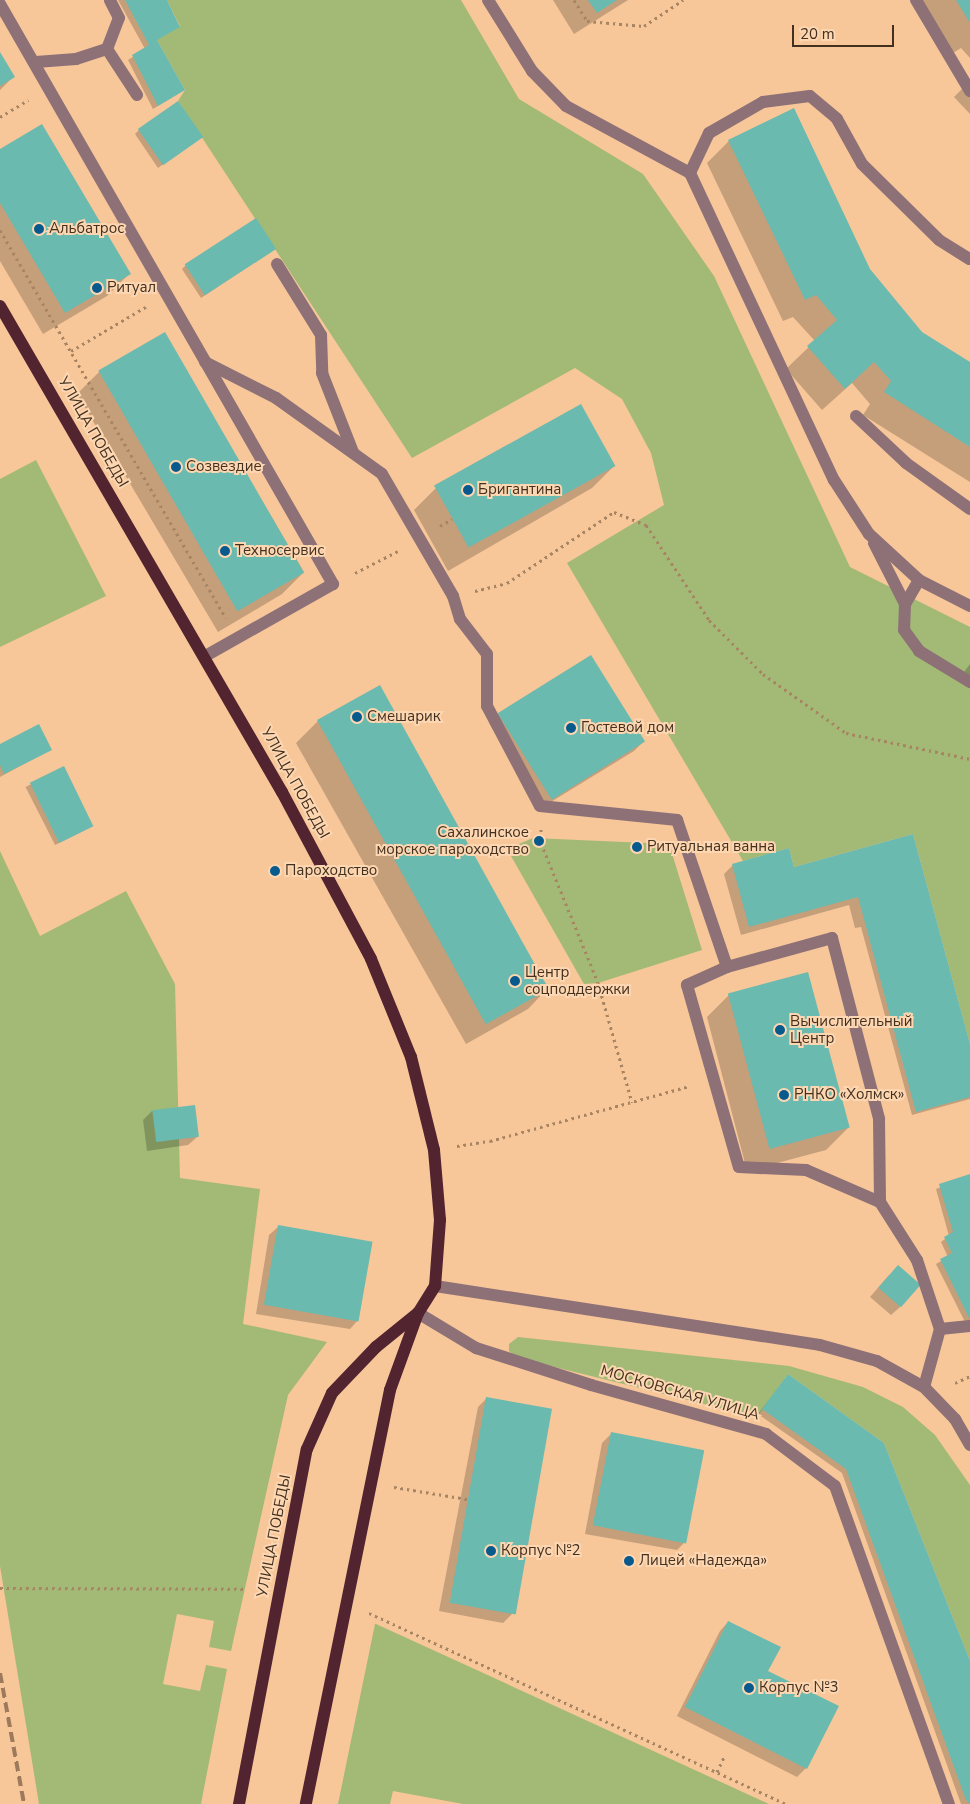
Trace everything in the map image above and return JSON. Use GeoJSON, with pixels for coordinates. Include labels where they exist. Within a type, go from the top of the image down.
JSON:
{"type":"FeatureCollection","features":[{"type":"Feature","properties":{"kind":"main road","name":"УЛИЦА ПОБЕДЫ"},"geometry":{"type":"LineString","coordinates":[[0,306],[205,656],[282,792],[371,959],[411,1057],[434,1150],[440,1220],[435,1286],[418,1313],[390,1390],[306,1804]]}},
{"type":"Feature","properties":{"kind":"main road","name":"УЛИЦА ПОБЕДЫ"},"geometry":{"type":"LineString","coordinates":[[239,1804],[307,1449],[332,1393],[376,1347],[418,1313]]}},
{"type":"Feature","properties":{"kind":"street"},"geometry":{"type":"LineString","coordinates":[[107,49],[119,18],[110,0]]}},
{"type":"Feature","properties":{"kind":"street"},"geometry":{"type":"LineString","coordinates":[[488,0],[532,71],[566,106],[690,173],[834,480],[869,534],[905,604]]}},
{"type":"Feature","properties":{"kind":"street"},"geometry":{"type":"LineString","coordinates":[[916,0],[970,91]]}},
{"type":"Feature","properties":{"kind":"street"},"geometry":{"type":"LineString","coordinates":[[0,4],[36,62],[333,584],[205,656]]}},
{"type":"Feature","properties":{"kind":"street"},"geometry":{"type":"LineString","coordinates":[[36,62],[76,59],[107,49]]}},
{"type":"Feature","properties":{"kind":"street"},"geometry":{"type":"LineString","coordinates":[[107,49],[137,95]]}},
{"type":"Feature","properties":{"kind":"street"},"geometry":{"type":"LineString","coordinates":[[690,173],[709,133],[763,102],[810,96],[837,119],[862,164],[940,240],[970,259]]}},
{"type":"Feature","properties":{"kind":"street"},"geometry":{"type":"LineString","coordinates":[[277,264],[322,335],[322,373],[353,452]]}},
{"type":"Feature","properties":{"kind":"street"},"geometry":{"type":"LineString","coordinates":[[205,362],[276,398],[382,474],[454,596],[460,619],[487,654],[487,706],[540,806],[677,820],[727,967]]}},
{"type":"Feature","properties":{"kind":"street"},"geometry":{"type":"LineString","coordinates":[[856,416],[906,464],[970,510]]}},
{"type":"Feature","properties":{"kind":"street"},"geometry":{"type":"LineString","coordinates":[[869,534],[919,580],[970,606]]}},
{"type":"Feature","properties":{"kind":"street"},"geometry":{"type":"LineString","coordinates":[[919,580],[905,604],[904,630],[919,651],[970,682]]}},
{"type":"Feature","properties":{"kind":"street"},"geometry":{"type":"LineString","coordinates":[[880,1202],[806,1170],[739,1167],[687,985],[727,967],[832,938],[879,1119],[880,1202],[916,1260],[940,1329],[924,1387]]}},
{"type":"Feature","properties":{"kind":"street"},"geometry":{"type":"LineString","coordinates":[[435,1286],[820,1345],[877,1361],[924,1387],[955,1419],[970,1445]]}},
{"type":"Feature","properties":{"kind":"street","name":"МОСКОВСКАЯ УЛИЦА"},"geometry":{"type":"LineString","coordinates":[[418,1313],[476,1348],[591,1385],[766,1434],[834,1486],[949,1804]]}},
{"type":"Feature","properties":{"kind":"street"},"geometry":{"type":"LineString","coordinates":[[940,1329],[970,1326]]}},
{"type":"Feature","properties":{"kind":"path"},"geometry":{"type":"LineString","coordinates":[[574,0],[587,21],[644,26],[683,0]]}},
{"type":"Feature","properties":{"kind":"path"},"geometry":{"type":"LineString","coordinates":[[0,117],[19,105]]}},
{"type":"Feature","properties":{"kind":"path"},"geometry":{"type":"LineString","coordinates":[[0,230],[237,638]]}},
{"type":"Feature","properties":{"kind":"path"},"geometry":{"type":"LineString","coordinates":[[71,351],[134,313]]}},
{"type":"Feature","properties":{"kind":"path"},"geometry":{"type":"LineString","coordinates":[[454,596],[507,583],[614,512],[646,525],[709,620],[763,674],[846,733],[970,759]]}},
{"type":"Feature","properties":{"kind":"path"},"geometry":{"type":"LineString","coordinates":[[333,584],[391,555]]}},
{"type":"Feature","properties":{"kind":"path"},"geometry":{"type":"LineString","coordinates":[[540,806],[542,843],[598,983],[632,1102]]}},
{"type":"Feature","properties":{"kind":"path"},"geometry":{"type":"LineString","coordinates":[[434,1150],[490,1141],[668,1092]]}},
{"type":"Feature","properties":{"kind":"path"},"geometry":{"type":"LineString","coordinates":[[952,1384],[970,1376]]}},
{"type":"Feature","properties":{"kind":"path"},"geometry":{"type":"LineString","coordinates":[[402,1489],[467,1500]]}},
{"type":"Feature","properties":{"kind":"path"},"geometry":{"type":"LineString","coordinates":[[0,1588],[243,1589]]}},
{"type":"Feature","properties":{"kind":"path"},"geometry":{"type":"LineString","coordinates":[[376,1616],[787,1804]]}},
{"type":"Feature","properties":{"kind":"path"},"geometry":{"type":"LineString","coordinates":[[717,1772],[725,1755]]}},
{"type":"Feature","properties":{"kind":"green space"},"geometry":{"type":"Polygon","coordinates":[[[167,0],[461,0],[519,99],[643,174],[714,276],[850,567],[970,627],[970,1044],[913,834],[794,867],[789,848],[743,861],[567,563],[664,505],[651,453],[622,399],[575,368],[412,458],[178,101],[185,90],[157,40],[180,26],[167,0]]]}},
{"type":"Feature","properties":{"kind":"green space"},"geometry":{"type":"Polygon","coordinates":[[[36,460],[106,596],[0,647],[0,479],[36,460]]]}},
{"type":"Feature","properties":{"kind":"green space"},"geometry":{"type":"Polygon","coordinates":[[[533,838],[669,844],[702,950],[598,983],[584,984],[507,849],[533,838]]]}},
{"type":"Feature","properties":{"kind":"green space"},"geometry":{"type":"Polygon","coordinates":[[[0,851],[40,936],[126,891],[175,984],[180,1178],[260,1189],[243,1324],[327,1342],[288,1395],[231,1651],[209,1647],[214,1621],[177,1614],[163,1684],[200,1691],[206,1665],[227,1669],[201,1804],[39,1804],[0,1566],[0,851]]]}},
{"type":"Feature","properties":{"kind":"green space"},"geometry":{"type":"Polygon","coordinates":[[[518,1337],[789,1366],[863,1387],[903,1407],[935,1435],[970,1485],[970,1661],[884,1443],[788,1374],[757,1417],[514,1357],[509,1351],[509,1344],[518,1337]]]}},
{"type":"Feature","properties":{"kind":"green space"},"geometry":{"type":"Polygon","coordinates":[[[375,1624],[769,1804],[463,1804],[393,1791],[390,1804],[338,1804],[375,1624]]]}},
{"type":"Feature","properties":{"kind":"building"},"geometry":{"type":"Polygon","coordinates":[[[125,0],[167,0],[180,27],[157,40],[185,90],[158,106],[132,55],[149,45],[125,0]]]}},
{"type":"Feature","properties":{"kind":"building"},"geometry":{"type":"Polygon","coordinates":[[[588,0],[617,0],[597,13],[588,0]]]}},
{"type":"Feature","properties":{"kind":"building"},"geometry":{"type":"Polygon","coordinates":[[[956,0],[970,0],[970,23],[956,0]]]}},
{"type":"Feature","properties":{"kind":"building"},"geometry":{"type":"Polygon","coordinates":[[[0,52],[15,77],[0,86],[0,52]]]}},
{"type":"Feature","properties":{"kind":"building"},"geometry":{"type":"Polygon","coordinates":[[[178,101],[203,137],[163,165],[138,129],[178,101]]]}},
{"type":"Feature","properties":{"kind":"building"},"geometry":{"type":"Polygon","coordinates":[[[794,108],[870,269],[922,332],[970,362],[970,447],[884,392],[891,381],[874,362],[845,389],[807,346],[837,320],[816,295],[805,300],[728,140],[794,108]]]}},
{"type":"Feature","properties":{"kind":"building"},"geometry":{"type":"Polygon","coordinates":[[[42,124],[131,274],[65,313],[0,203],[0,149],[42,124]]]}},
{"type":"Feature","properties":{"kind":"building"},"geometry":{"type":"Polygon","coordinates":[[[256,218],[276,249],[205,295],[185,264],[256,218]]]}},
{"type":"Feature","properties":{"kind":"building"},"geometry":{"type":"Polygon","coordinates":[[[165,332],[304,573],[237,611],[98,370],[165,332]]]}},
{"type":"Feature","properties":{"kind":"building"},"geometry":{"type":"Polygon","coordinates":[[[581,404],[615,466],[468,548],[434,485],[581,404]]]}},
{"type":"Feature","properties":{"kind":"building","name":"Гостевой дом"},"geometry":{"type":"Polygon","coordinates":[[[591,655],[645,742],[552,800],[498,713],[591,655]]]}},
{"type":"Feature","properties":{"kind":"building"},"geometry":{"type":"Polygon","coordinates":[[[380,685],[549,989],[486,1024],[317,720],[380,685]]]}},
{"type":"Feature","properties":{"kind":"building"},"geometry":{"type":"Polygon","coordinates":[[[39,724],[52,750],[4,774],[0,765],[0,744],[39,724]]]}},
{"type":"Feature","properties":{"kind":"building"},"geometry":{"type":"Polygon","coordinates":[[[64,766],[93,826],[59,843],[30,783],[64,766]]]}},
{"type":"Feature","properties":{"kind":"building"},"geometry":{"type":"Polygon","coordinates":[[[913,834],[970,1044],[970,1097],[916,1112],[858,897],[749,927],[732,864],[789,848],[794,867],[913,834]]]}},
{"type":"Feature","properties":{"kind":"building","name":"Вычислительный Центр"},"geometry":{"type":"Polygon","coordinates":[[[808,972],[850,1128],[769,1149],[728,993],[808,972]]]}},
{"type":"Feature","properties":{"kind":"building"},"geometry":{"type":"Polygon","coordinates":[[[195,1105],[199,1137],[156,1142],[152,1110],[195,1105]]]}},
{"type":"Feature","properties":{"kind":"building"},"geometry":{"type":"Polygon","coordinates":[[[970,1174],[970,1320],[940,1259],[952,1253],[944,1237],[953,1232],[939,1184],[970,1174]]]}},
{"type":"Feature","properties":{"kind":"building"},"geometry":{"type":"Polygon","coordinates":[[[278,1225],[373,1242],[358,1321],[264,1305],[278,1225]]]}},
{"type":"Feature","properties":{"kind":"building"},"geometry":{"type":"Polygon","coordinates":[[[898,1265],[921,1285],[901,1307],[878,1288],[898,1265]]]}},
{"type":"Feature","properties":{"kind":"building"},"geometry":{"type":"Polygon","coordinates":[[[788,1374],[884,1443],[970,1661],[970,1804],[966,1800],[846,1469],[762,1409],[788,1374]]]}},
{"type":"Feature","properties":{"kind":"building","name":"Корпус №2"},"geometry":{"type":"Polygon","coordinates":[[[486,1397],[552,1409],[516,1614],[450,1603],[486,1397]]]}},
{"type":"Feature","properties":{"kind":"building"},"geometry":{"type":"Polygon","coordinates":[[[611,1432],[704,1450],[686,1543],[593,1525],[611,1432]]]}},
{"type":"Feature","properties":{"kind":"building","name":"Корпус №3"},"geometry":{"type":"Polygon","coordinates":[[[728,1621],[781,1647],[768,1671],[839,1706],[807,1769],[685,1707],[728,1621]]]}},
{"type":"Feature","properties":{"kind":"railway"},"geometry":{"type":"LineString","coordinates":[[0,1673],[24,1804]]}},
{"type":"Feature","properties":{"kind":"place","name":"Альбатрос"},"geometry":{"type":"Point","coordinates":[39,229]}},
{"type":"Feature","properties":{"kind":"place","name":"Ритуал"},"geometry":{"type":"Point","coordinates":[97,288]}},
{"type":"Feature","properties":{"kind":"place","name":"Созвездие"},"geometry":{"type":"Point","coordinates":[176,467]}},
{"type":"Feature","properties":{"kind":"place","name":"Бригантина"},"geometry":{"type":"Point","coordinates":[468,490]}},
{"type":"Feature","properties":{"kind":"place","name":"Техносервис"},"geometry":{"type":"Point","coordinates":[225,551]}},
{"type":"Feature","properties":{"kind":"place","name":"Смешарик"},"geometry":{"type":"Point","coordinates":[357,717]}},
{"type":"Feature","properties":{"kind":"place","name":"Гостевой дом"},"geometry":{"type":"Point","coordinates":[571,728]}},
{"type":"Feature","properties":{"kind":"place","name":"Сахалинское морское пароходство"},"geometry":{"type":"Point","coordinates":[539,841]}},
{"type":"Feature","properties":{"kind":"place","name":"Ритуальная ванна"},"geometry":{"type":"Point","coordinates":[637,847]}},
{"type":"Feature","properties":{"kind":"place","name":"Пароходство"},"geometry":{"type":"Point","coordinates":[275,871]}},
{"type":"Feature","properties":{"kind":"place","name":"Центр соцподдержки"},"geometry":{"type":"Point","coordinates":[515,981]}},
{"type":"Feature","properties":{"kind":"place","name":"Вычислительный Центр"},"geometry":{"type":"Point","coordinates":[780,1030]}},
{"type":"Feature","properties":{"kind":"place","name":"РНКО «Холмск»"},"geometry":{"type":"Point","coordinates":[784,1095]}},
{"type":"Feature","properties":{"kind":"place","name":"Корпус №2"},"geometry":{"type":"Point","coordinates":[491,1551]}},
{"type":"Feature","properties":{"kind":"place","name":"Лицей «Надежда»"},"geometry":{"type":"Point","coordinates":[629,1561]}},
{"type":"Feature","properties":{"kind":"place","name":"Корпус №3"},"geometry":{"type":"Point","coordinates":[749,1688]}}]}
